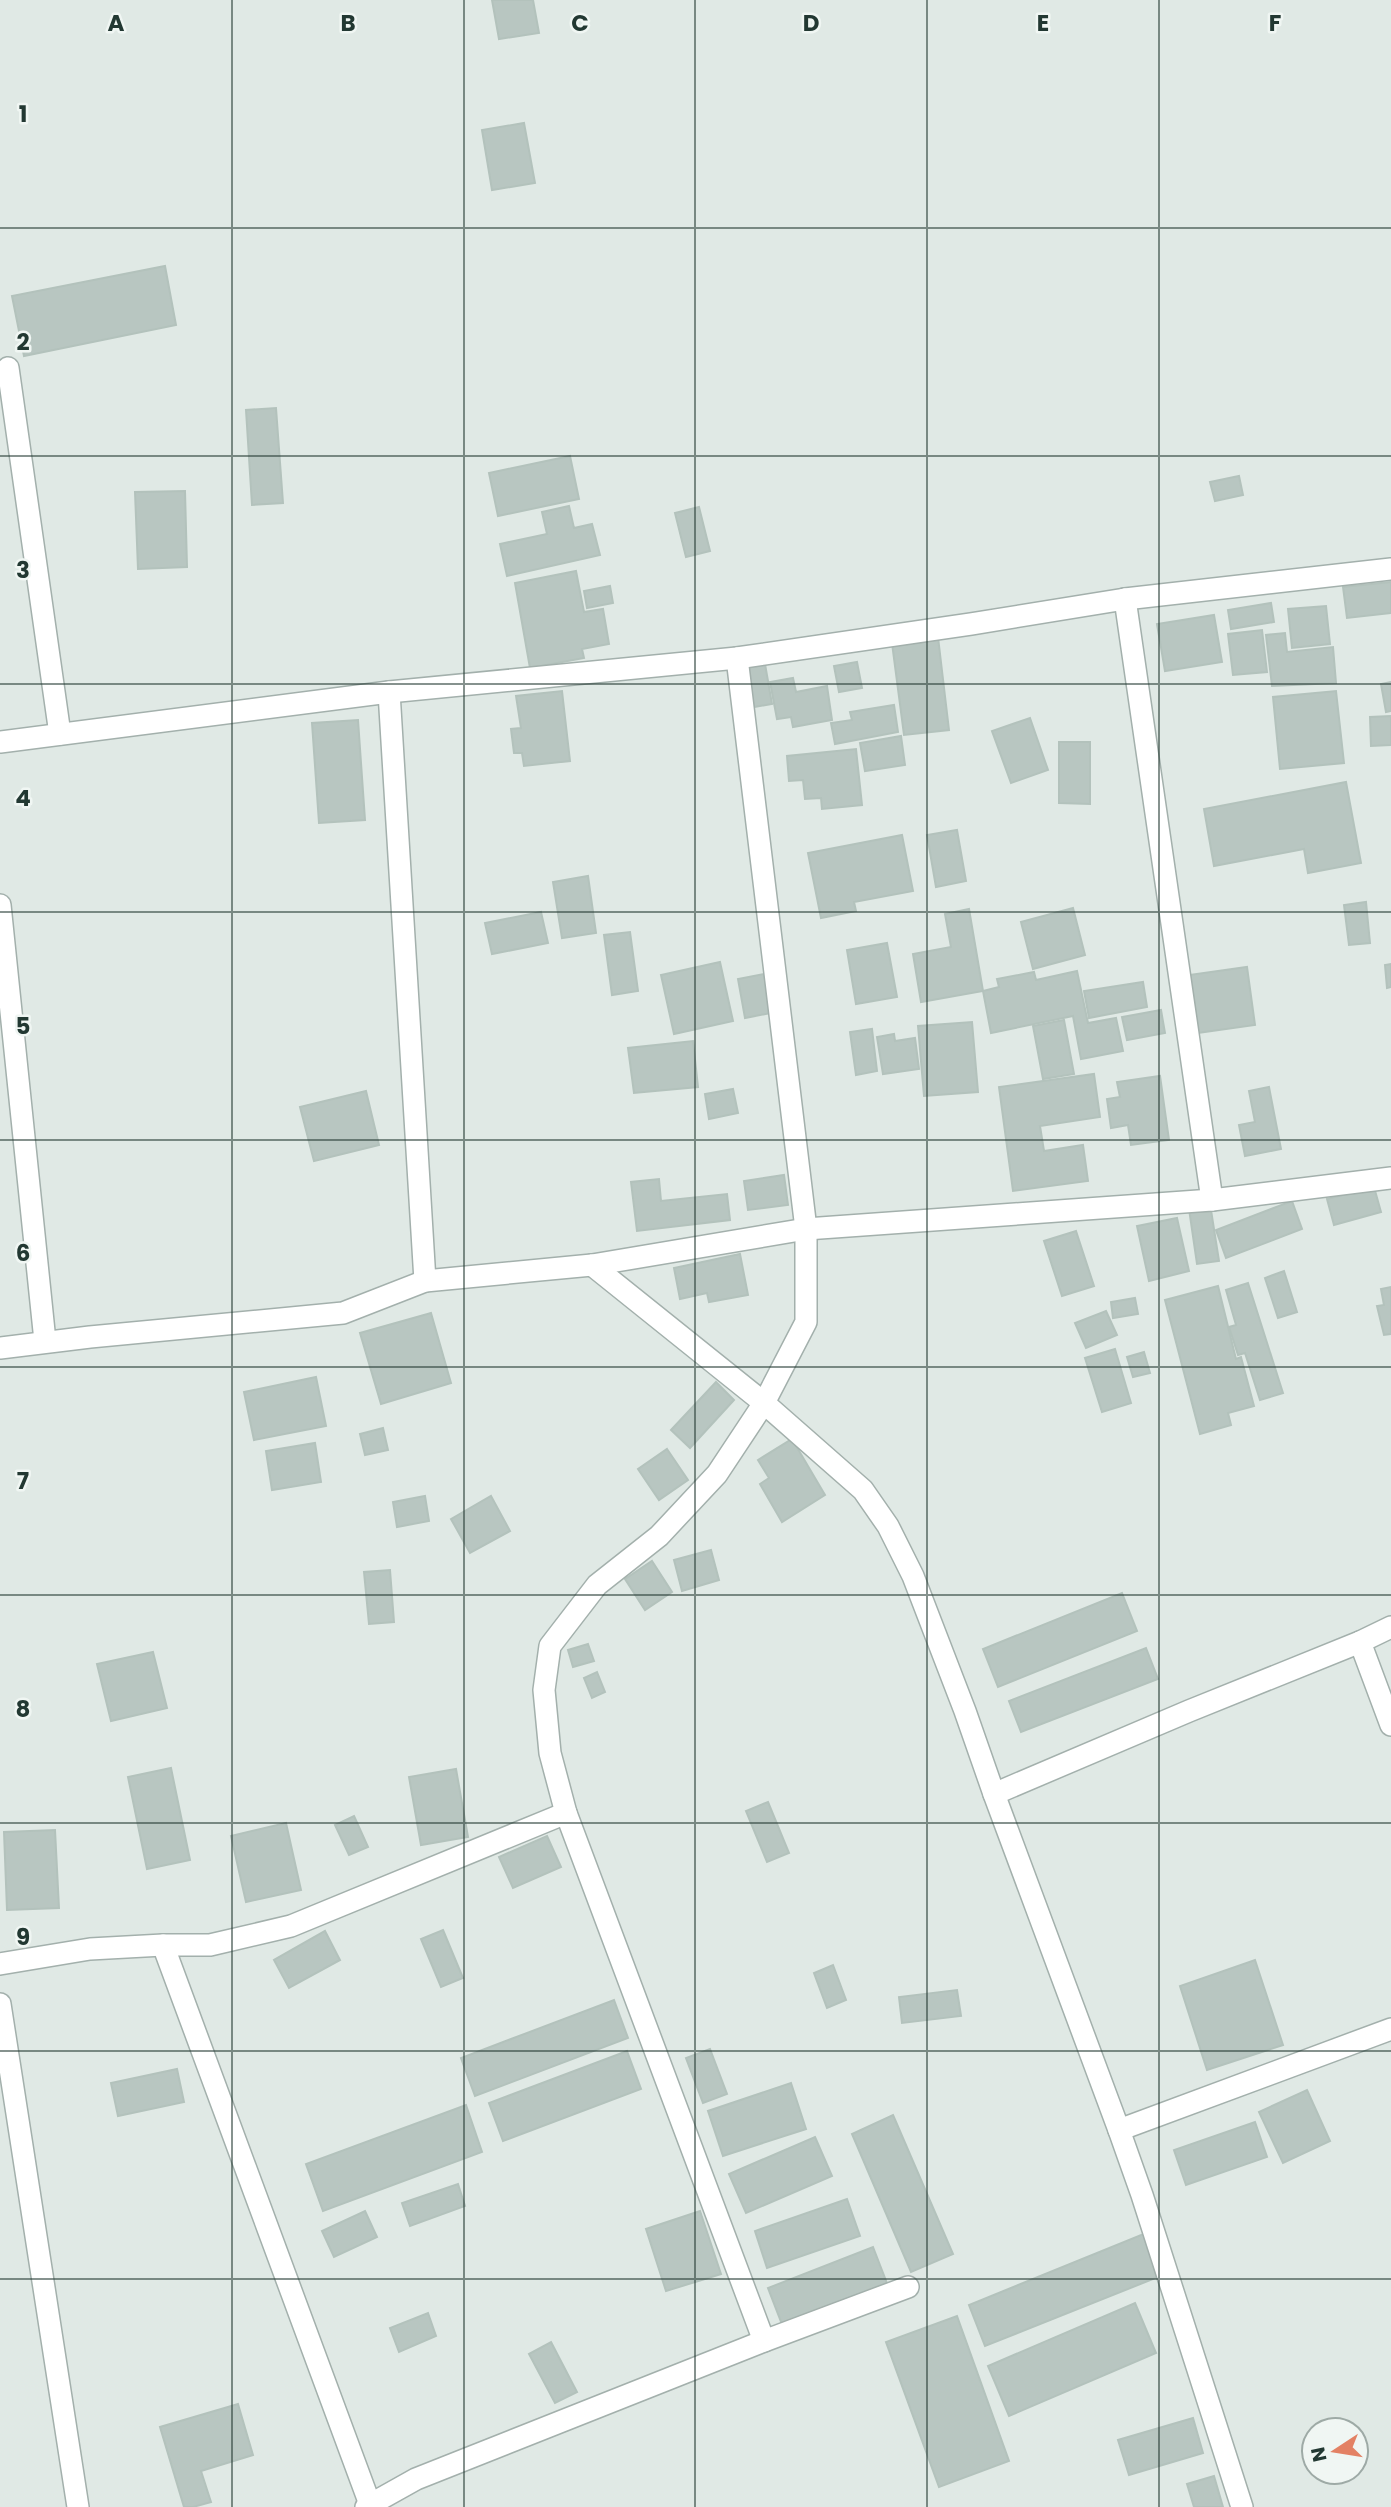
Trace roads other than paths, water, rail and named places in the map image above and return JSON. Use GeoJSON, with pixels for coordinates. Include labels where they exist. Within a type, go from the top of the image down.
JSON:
{"type":"FeatureCollection","features":[{"type":"Feature","properties":{"kind":"street"},"geometry":{"type":"LineString","coordinates":[[8,368],[60,734]]}},
{"type":"Feature","properties":{"kind":"street"},"geometry":{"type":"LineString","coordinates":[[0,743],[389,692],[737,658],[1125,599],[1391,569]]}},
{"type":"Feature","properties":{"kind":"street"},"geometry":{"type":"LineString","coordinates":[[1125,599],[1212,1200]]}},
{"type":"Feature","properties":{"kind":"street"},"geometry":{"type":"LineString","coordinates":[[737,658],[806,1228],[806,1322],[764,1403],[717,1474],[659,1535],[597,1585],[550,1646],[544,1690],[550,1753],[566,1813],[764,2341]]}},
{"type":"Feature","properties":{"kind":"street"},"geometry":{"type":"LineString","coordinates":[[389,692],[425,1281]]}},
{"type":"Feature","properties":{"kind":"street"},"geometry":{"type":"LineString","coordinates":[[0,905],[45,1341]]}},
{"type":"Feature","properties":{"kind":"street"},"geometry":{"type":"LineString","coordinates":[[0,1348],[45,1341],[343,1313],[425,1281],[592,1265],[806,1228],[1212,1200],[1391,1178]]}},
{"type":"Feature","properties":{"kind":"street"},"geometry":{"type":"LineString","coordinates":[[592,1265],[764,1403],[863,1490],[888,1526],[928,1614],[1119,2130],[1241,2507]]}},
{"type":"Feature","properties":{"kind":"street"},"geometry":{"type":"LineString","coordinates":[[994,1794],[1391,1627]]}},
{"type":"Feature","properties":{"kind":"street"},"geometry":{"type":"LineString","coordinates":[[1360,1642],[1391,1724]]}},
{"type":"Feature","properties":{"kind":"street"},"geometry":{"type":"LineString","coordinates":[[0,1965],[90,1949],[210,1945],[291,1926],[566,1813]]}},
{"type":"Feature","properties":{"kind":"street"},"geometry":{"type":"LineString","coordinates":[[163,1945],[369,2507],[416,2479],[908,2287]]}},
{"type":"Feature","properties":{"kind":"street"},"geometry":{"type":"LineString","coordinates":[[0,2004],[78,2507]]}},
{"type":"Feature","properties":{"kind":"street"},"geometry":{"type":"LineString","coordinates":[[1119,2130],[1391,2029]]}}]}
